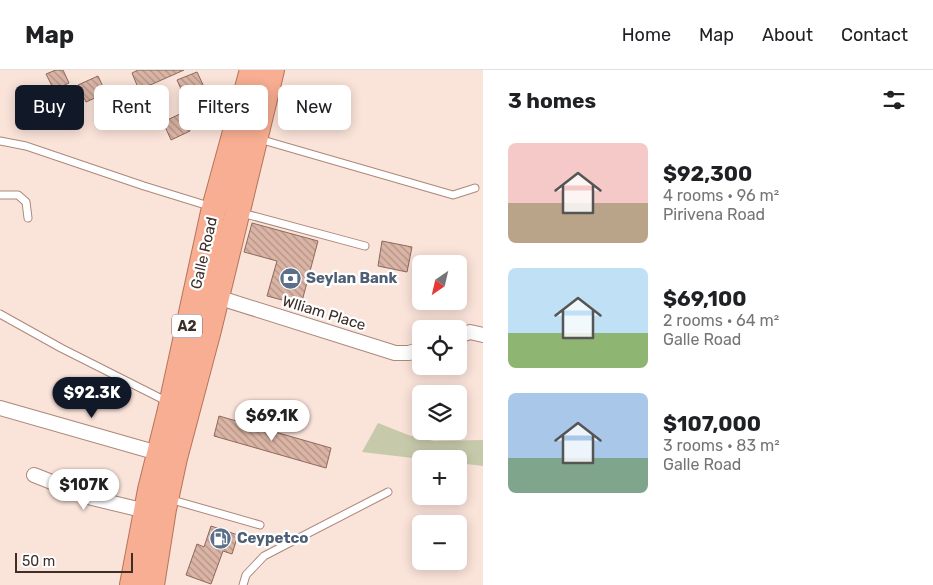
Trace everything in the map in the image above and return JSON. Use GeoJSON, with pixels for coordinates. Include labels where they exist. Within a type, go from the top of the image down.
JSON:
{"type":"FeatureCollection","features":[{"type":"Feature","properties":{"kind":"highway","name":"Galle Road"},"geometry":{"type":"LineString","coordinates":[[132,585],[146,511],[167,455],[217,297],[226,210],[255,138],[265,70]]}},
{"type":"Feature","properties":{"kind":"highway","name":"Galle Road"},"geometry":{"type":"LineString","coordinates":[[152,585],[167,498],[167,455],[171,404],[265,70]]}},
{"type":"Feature","properties":{"kind":"street","name":"Wlliam Place"},"geometry":{"type":"LineString","coordinates":[[217,297],[395,353],[412,352]]}},
{"type":"Feature","properties":{"kind":"street"},"geometry":{"type":"LineString","coordinates":[[467,333],[483,335]]}},
{"type":"Feature","properties":{"kind":"street"},"geometry":{"type":"LineString","coordinates":[[0,408],[167,455]]}},
{"type":"Feature","properties":{"kind":"street"},"geometry":{"type":"LineString","coordinates":[[34,475],[92,498],[146,511]]}},
{"type":"Feature","properties":{"kind":"lane"},"geometry":{"type":"LineString","coordinates":[[255,138],[453,195],[475,188]]}},
{"type":"Feature","properties":{"kind":"lane"},"geometry":{"type":"LineString","coordinates":[[0,141],[26,146],[144,186],[226,210],[365,246]]}},
{"type":"Feature","properties":{"kind":"lane"},"geometry":{"type":"LineString","coordinates":[[0,195],[18,195],[26,202],[28,218]]}},
{"type":"Feature","properties":{"kind":"lane"},"geometry":{"type":"LineString","coordinates":[[0,314],[61,348],[171,404]]}},
{"type":"Feature","properties":{"kind":"lane"},"geometry":{"type":"LineString","coordinates":[[243,585],[246,575],[264,556],[388,492]]}},
{"type":"Feature","properties":{"kind":"lane"},"geometry":{"type":"LineString","coordinates":[[167,498],[260,525]]}},
{"type":"Feature","properties":{"kind":"green space"},"geometry":{"type":"Polygon","coordinates":[[[378,423],[412,436],[412,440],[483,440],[483,466],[467,464],[467,450],[412,450],[412,458],[362,452],[378,423]]]}},
{"type":"Feature","properties":{"kind":"building"},"geometry":{"type":"Polygon","coordinates":[[[56,70],[63,70],[69,83],[65,85],[52,85],[46,74],[56,70]]]}},
{"type":"Feature","properties":{"kind":"building"},"geometry":{"type":"Polygon","coordinates":[[[138,70],[184,70],[150,85],[137,85],[132,73],[138,70]]]}},
{"type":"Feature","properties":{"kind":"building"},"geometry":{"type":"Polygon","coordinates":[[[197,72],[203,85],[179,85],[177,80],[197,72]]]}},
{"type":"Feature","properties":{"kind":"building"},"geometry":{"type":"Polygon","coordinates":[[[98,76],[102,85],[94,85],[94,98],[86,102],[84,85],[78,85],[98,76]]]}},
{"type":"Feature","properties":{"kind":"building"},"geometry":{"type":"Polygon","coordinates":[[[179,114],[179,130],[190,131],[171,140],[167,130],[169,130],[169,119],[179,114]]]}},
{"type":"Feature","properties":{"kind":"building","name":"Seylan Bank"},"geometry":{"type":"Polygon","coordinates":[[[252,223],[318,241],[301,305],[267,296],[277,261],[244,252],[252,223]]]}},
{"type":"Feature","properties":{"kind":"building"},"geometry":{"type":"Polygon","coordinates":[[[382,241],[412,247],[407,272],[378,266],[382,241]]]}},
{"type":"Feature","properties":{"kind":"building"},"geometry":{"type":"Polygon","coordinates":[[[219,416],[331,448],[326,468],[214,436],[219,416]]]}},
{"type":"Feature","properties":{"kind":"building"},"geometry":{"type":"Polygon","coordinates":[[[211,526],[238,535],[232,554],[223,551],[211,584],[186,575],[197,544],[204,547],[211,526]]]}},
{"type":"Feature","properties":{"kind":"place","name":"Seylan Bank"},"geometry":{"type":"Point","coordinates":[290,278]}},
{"type":"Feature","properties":{"kind":"place","name":"Ceypetco"},"geometry":{"type":"Point","coordinates":[221,538]}}]}
